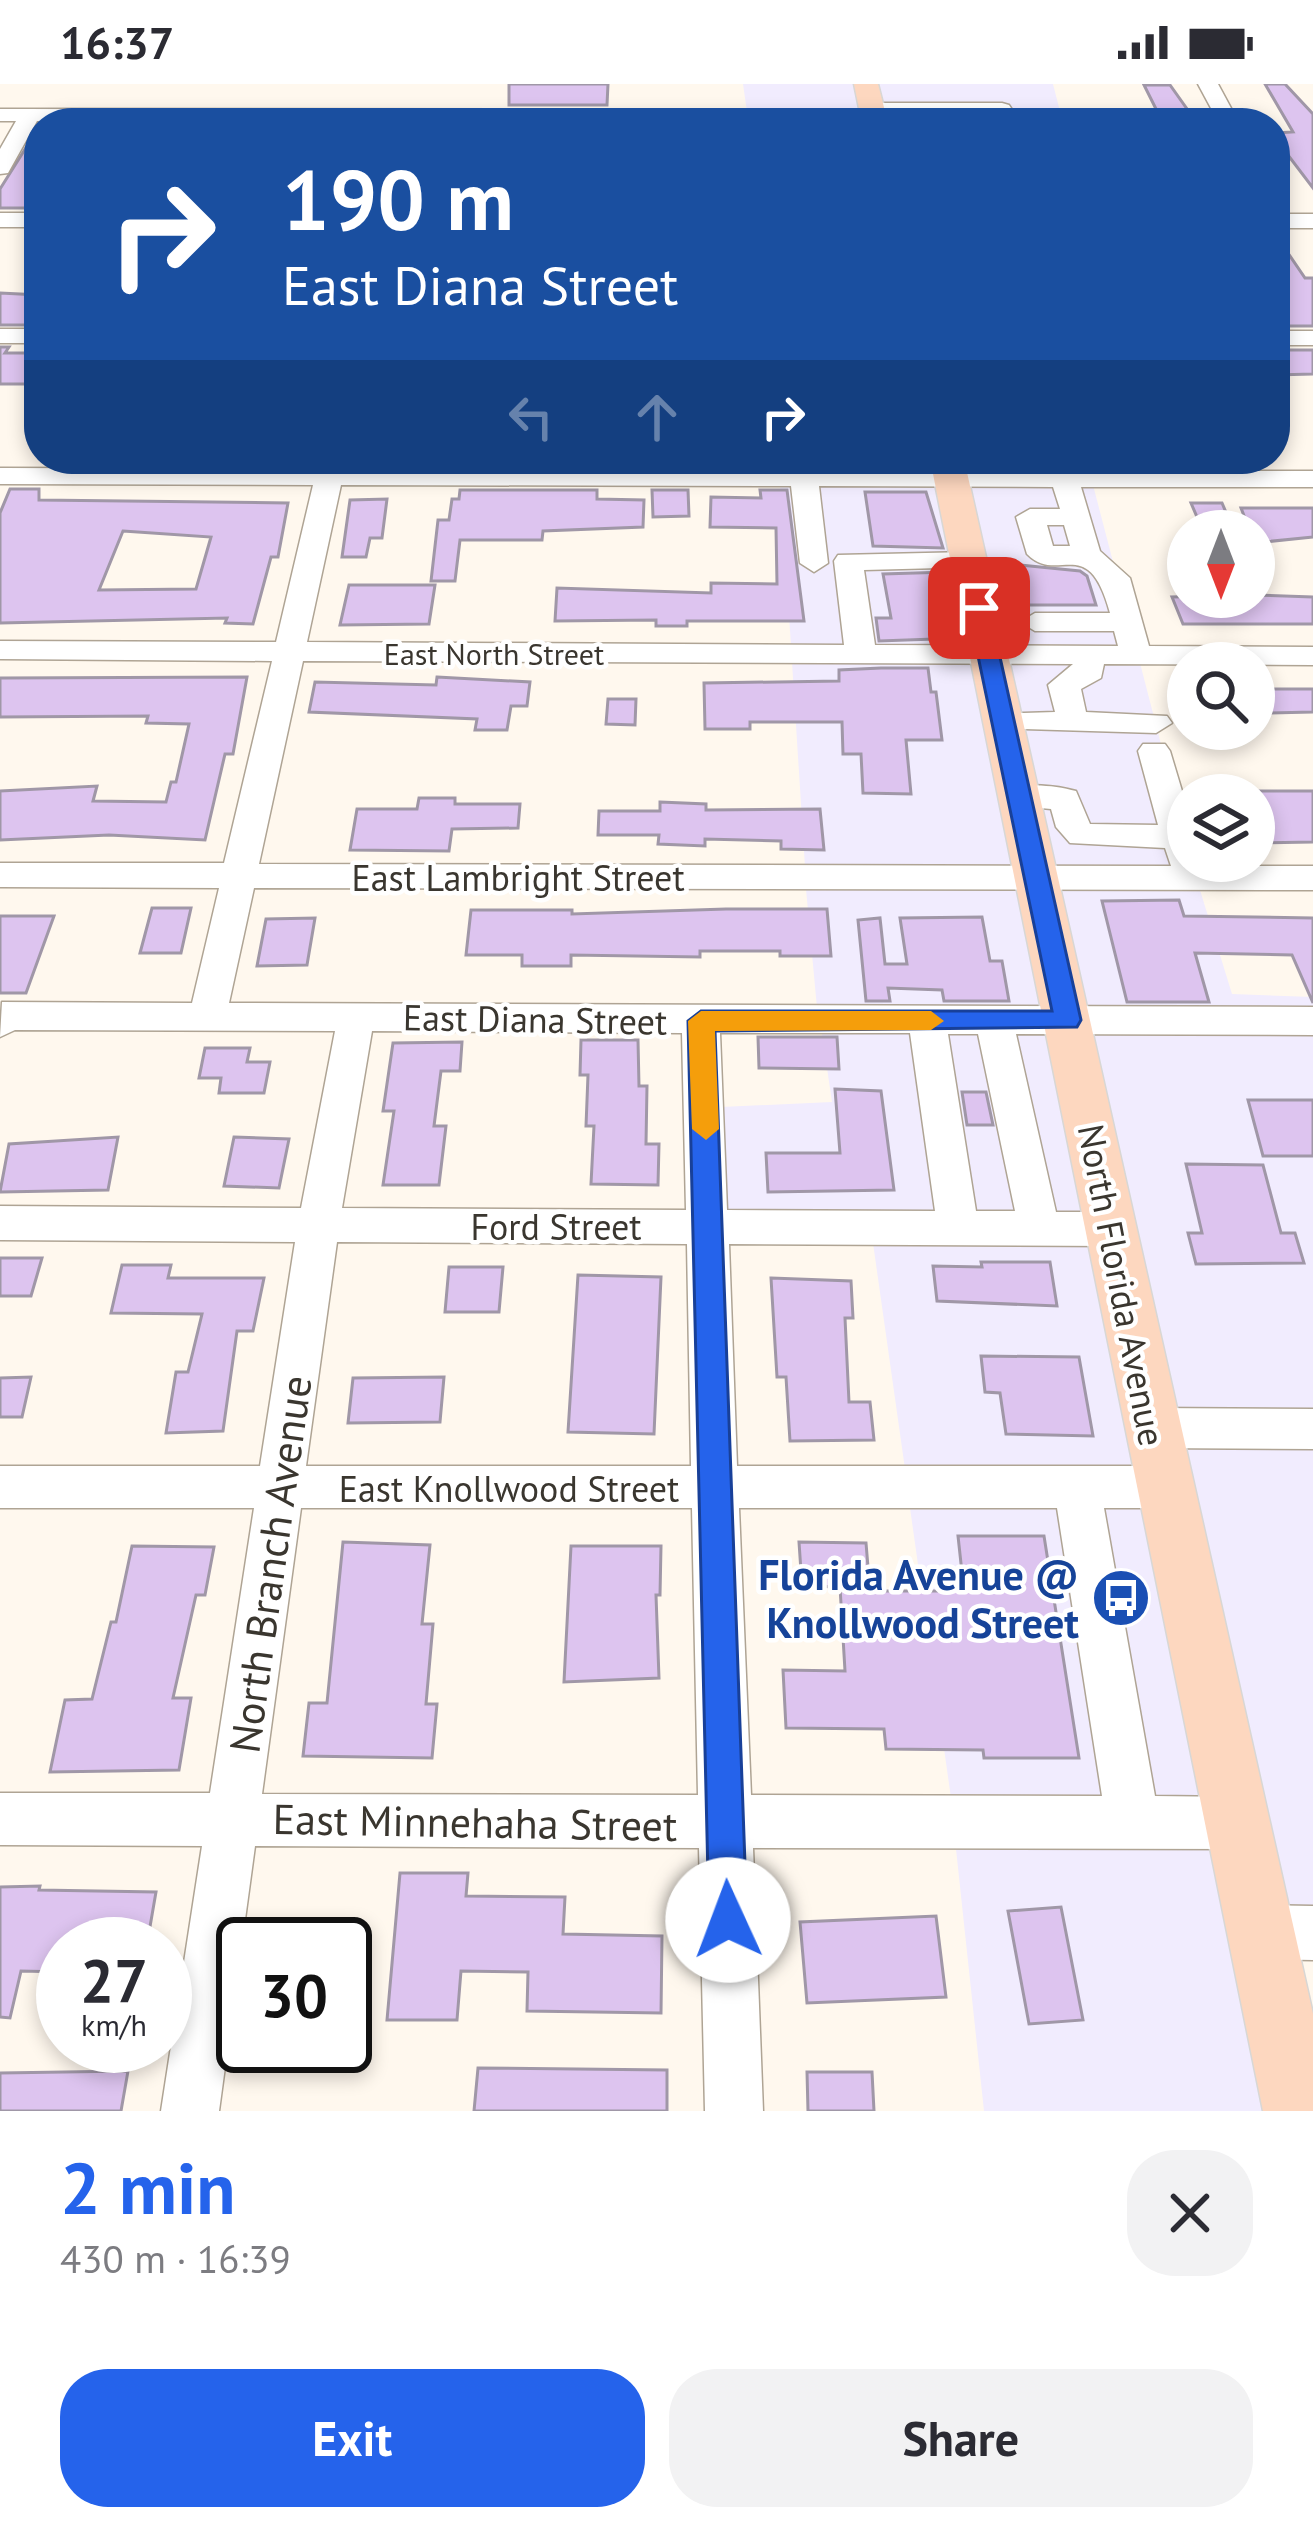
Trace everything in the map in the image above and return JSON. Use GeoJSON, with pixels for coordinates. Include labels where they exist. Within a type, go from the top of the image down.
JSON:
{"type":"FeatureCollection","features":[{"type":"Feature","properties":{"kind":"main road","name":"North Florida Avenue"},"geometry":{"type":"LineString","coordinates":[[950,474],[1112,1229],[1162,1487],[1238,1823],[1287,1932],[1299,2111]]}},
{"type":"Feature","properties":{"kind":"street"},"geometry":{"type":"LineString","coordinates":[[0,167],[16,115],[42,84]]}},
{"type":"Feature","properties":{"kind":"street"},"geometry":{"type":"LineString","coordinates":[[785,92],[787,104],[817,108]]}},
{"type":"Feature","properties":{"kind":"street"},"geometry":{"type":"LineString","coordinates":[[797,108],[810,104]]}},
{"type":"Feature","properties":{"kind":"street"},"geometry":{"type":"LineString","coordinates":[[0,476],[83,474]]}},
{"type":"Feature","properties":{"kind":"street"},"geometry":{"type":"LineString","coordinates":[[207,1017],[331,474]]}},
{"type":"Feature","properties":{"kind":"street"},"geometry":{"type":"LineString","coordinates":[[804,474],[814,563]]}},
{"type":"Feature","properties":{"kind":"street"},"geometry":{"type":"LineString","coordinates":[[1071,474],[1075,517],[1087,555],[1115,578],[1136,655]]}},
{"type":"Feature","properties":{"kind":"street"},"geometry":{"type":"LineString","coordinates":[[1140,474],[1313,479]]}},
{"type":"Feature","properties":{"kind":"street"},"geometry":{"type":"LineString","coordinates":[[1075,517],[1030,518],[1041,554],[1087,555]]}},
{"type":"Feature","properties":{"kind":"street"},"geometry":{"type":"LineString","coordinates":[[861,654],[848,561],[969,561]]}},
{"type":"Feature","properties":{"kind":"street"},"geometry":{"type":"LineString","coordinates":[[1035,622],[1127,622]]}},
{"type":"Feature","properties":{"kind":"street","name":"East North Street"},"geometry":{"type":"LineString","coordinates":[[0,650],[1313,656]]}},
{"type":"Feature","properties":{"kind":"street"},"geometry":{"type":"LineString","coordinates":[[1073,722],[1064,685],[1090,671],[1085,655]]}},
{"type":"Feature","properties":{"kind":"street"},"geometry":{"type":"LineString","coordinates":[[1003,722],[1073,722],[1155,737],[1167,787]]}},
{"type":"Feature","properties":{"kind":"street"},"geometry":{"type":"LineString","coordinates":[[1019,797],[1064,799],[1072,827],[1082,835],[1167,837]]}},
{"type":"Feature","properties":{"kind":"street","name":"East Lambright Street"},"geometry":{"type":"LineString","coordinates":[[0,875],[1167,879]]}},
{"type":"Feature","properties":{"kind":"street","name":"East Lambright Street"},"geometry":{"type":"LineString","coordinates":[[1275,878],[1313,878]]}},
{"type":"Feature","properties":{"kind":"street","name":"North Branch Avenue"},"geometry":{"type":"LineString","coordinates":[[190,2111],[318,1226],[356,1017]]}},
{"type":"Feature","properties":{"kind":"street","name":"East Diana Street"},"geometry":{"type":"LineString","coordinates":[[1,1019],[1313,1021]]}},
{"type":"Feature","properties":{"kind":"street"},"geometry":{"type":"LineString","coordinates":[[994,1020],[1040,1228]]}},
{"type":"Feature","properties":{"kind":"street"},"geometry":{"type":"LineString","coordinates":[[701,1021],[734,2111]]}},
{"type":"Feature","properties":{"kind":"street"},"geometry":{"type":"LineString","coordinates":[[927,1021],[958,1228]]}},
{"type":"Feature","properties":{"kind":"street","name":"Ford Street"},"geometry":{"type":"LineString","coordinates":[[0,1223],[1112,1229]]}},
{"type":"Feature","properties":{"kind":"street"},"geometry":{"type":"LineString","coordinates":[[1151,1428],[1313,1429]]}},
{"type":"Feature","properties":{"kind":"street","name":"East Knollwood Street"},"geometry":{"type":"LineString","coordinates":[[0,1487],[1162,1487]]}},
{"type":"Feature","properties":{"kind":"street"},"geometry":{"type":"LineString","coordinates":[[1077,1488],[1133,1823]]}},
{"type":"Feature","properties":{"kind":"street","name":"East Minnehaha Street"},"geometry":{"type":"LineString","coordinates":[[0,1819],[1238,1823]]}},
{"type":"Feature","properties":{"kind":"shaded area"},"geometry":{"type":"Polygon","coordinates":[[[743,84],[858,84],[863,108],[746,108],[743,84]]]}},
{"type":"Feature","properties":{"kind":"shaded area"},"geometry":{"type":"Polygon","coordinates":[[[874,84],[1053,84],[1059,108],[880,108],[874,84]]]}},
{"type":"Feature","properties":{"kind":"shaded area"},"geometry":{"type":"Polygon","coordinates":[[[780,485],[941,485],[974,646],[791,645],[780,485]]]}},
{"type":"Feature","properties":{"kind":"shaded area"},"geometry":{"type":"Polygon","coordinates":[[[963,485],[1093,485],[1135,646],[999,646],[963,485]]]}},
{"type":"Feature","properties":{"kind":"shaded area"},"geometry":{"type":"Polygon","coordinates":[[[792,662],[978,663],[1020,868],[805,867],[792,662]]]}},
{"type":"Feature","properties":{"kind":"shaded area"},"geometry":{"type":"Polygon","coordinates":[[[1003,663],[1140,663],[1169,774],[1167,868],[1048,868],[1003,663]]]}},
{"type":"Feature","properties":{"kind":"shaded area"},"geometry":{"type":"Polygon","coordinates":[[[806,889],[1024,890],[1050,1008],[817,1008],[806,889]]]}},
{"type":"Feature","properties":{"kind":"shaded area"},"geometry":{"type":"Polygon","coordinates":[[[1053,890],[1200,890],[1232,994],[1313,997],[1313,1410],[1165,1409],[1053,890]]]}},
{"type":"Feature","properties":{"kind":"shaded area"},"geometry":{"type":"Polygon","coordinates":[[[1055,1033],[1092,1214],[726,1210],[721,1107],[832,1102],[822,1034],[1055,1033]]]}},
{"type":"Feature","properties":{"kind":"shaded area"},"geometry":{"type":"Polygon","coordinates":[[[873,1243],[1098,1245],[1140,1468],[905,1469],[873,1243]]]}},
{"type":"Feature","properties":{"kind":"shaded area"},"geometry":{"type":"Polygon","coordinates":[[[1173,1447],[1313,1447],[1313,1905],[1276,1905],[1173,1447]]]}},
{"type":"Feature","properties":{"kind":"shaded area"},"geometry":{"type":"Polygon","coordinates":[[[910,1508],[1148,1508],[1211,1798],[951,1798],[910,1508]]]}},
{"type":"Feature","properties":{"kind":"shaded area"},"geometry":{"type":"Polygon","coordinates":[[[1221,1848],[1276,2111],[984,2111],[956,1849],[1221,1848]]]}},
{"type":"Feature","properties":{"kind":"building"},"geometry":{"type":"Polygon","coordinates":[[[509,84],[608,84],[607,105],[509,105],[509,84]]]}},
{"type":"Feature","properties":{"kind":"building"},"geometry":{"type":"Polygon","coordinates":[[[1265,84],[1285,84],[1313,114],[1313,188],[1290,158],[1290,108],[1279,108],[1265,84]]]}},
{"type":"Feature","properties":{"kind":"building"},"geometry":{"type":"Polygon","coordinates":[[[1144,85],[1170,85],[1186,108],[1156,108],[1144,85]]]}},
{"type":"Feature","properties":{"kind":"building"},"geometry":{"type":"Polygon","coordinates":[[[24,151],[24,208],[0,208],[0,189],[24,151]]]}},
{"type":"Feature","properties":{"kind":"building"},"geometry":{"type":"Polygon","coordinates":[[[1290,256],[1305,278],[1313,278],[1313,326],[1290,326],[1290,256]]]}},
{"type":"Feature","properties":{"kind":"building"},"geometry":{"type":"Polygon","coordinates":[[[0,293],[24,294],[24,325],[0,325],[0,293]]]}},
{"type":"Feature","properties":{"kind":"building"},"geometry":{"type":"Polygon","coordinates":[[[0,347],[9,347],[5,353],[24,353],[24,384],[0,384],[0,347]]]}},
{"type":"Feature","properties":{"kind":"building"},"geometry":{"type":"Polygon","coordinates":[[[1290,350],[1313,350],[1313,374],[1290,375],[1290,350]]]}},
{"type":"Feature","properties":{"kind":"building"},"geometry":{"type":"Polygon","coordinates":[[[10,489],[39,489],[39,500],[288,503],[278,557],[271,557],[253,624],[225,623],[227,618],[0,623],[0,513],[10,489]],[[123,531],[99,590],[196,589],[211,537],[123,531]]]}},
{"type":"Feature","properties":{"kind":"building"},"geometry":{"type":"Polygon","coordinates":[[[460,490],[597,490],[597,499],[644,500],[643,527],[543,531],[542,540],[460,540],[455,581],[431,581],[438,520],[449,520],[452,499],[459,499],[460,490]]]}},
{"type":"Feature","properties":{"kind":"building"},"geometry":{"type":"Polygon","coordinates":[[[652,490],[688,490],[689,516],[653,517],[652,490]]]}},
{"type":"Feature","properties":{"kind":"building"},"geometry":{"type":"Polygon","coordinates":[[[760,490],[787,490],[804,621],[687,621],[687,626],[656,626],[656,620],[555,621],[557,588],[711,593],[711,583],[777,584],[776,528],[710,527],[711,497],[761,498],[760,490]]]}},
{"type":"Feature","properties":{"kind":"building"},"geometry":{"type":"Polygon","coordinates":[[[865,492],[926,492],[943,548],[873,546],[865,492]]]}},
{"type":"Feature","properties":{"kind":"building"},"geometry":{"type":"Polygon","coordinates":[[[387,499],[382,538],[370,538],[366,557],[342,557],[350,500],[387,499]]]}},
{"type":"Feature","properties":{"kind":"building"},"geometry":{"type":"Polygon","coordinates":[[[1191,503],[1222,503],[1225,510],[1194,510],[1191,503]]]}},
{"type":"Feature","properties":{"kind":"building"},"geometry":{"type":"Polygon","coordinates":[[[1313,508],[1313,537],[1275,541],[1275,510],[1242,510],[1313,508]]]}},
{"type":"Feature","properties":{"kind":"building"},"geometry":{"type":"Polygon","coordinates":[[[1020,565],[1080,571],[1087,576],[1096,605],[1018,605],[1012,578],[1024,579],[1020,565]]]}},
{"type":"Feature","properties":{"kind":"building"},"geometry":{"type":"Polygon","coordinates":[[[948,572],[962,638],[879,641],[876,618],[891,618],[883,574],[948,572]]]}},
{"type":"Feature","properties":{"kind":"building"},"geometry":{"type":"Polygon","coordinates":[[[349,585],[435,585],[429,624],[340,625],[349,585]]]}},
{"type":"Feature","properties":{"kind":"building"},"geometry":{"type":"Polygon","coordinates":[[[1275,596],[1313,597],[1313,624],[1183,624],[1181,618],[1275,618],[1275,596]]]}},
{"type":"Feature","properties":{"kind":"building"},"geometry":{"type":"Polygon","coordinates":[[[928,668],[931,692],[936,692],[942,740],[906,740],[911,794],[863,793],[861,754],[843,754],[842,722],[750,722],[750,729],[705,729],[704,683],[839,681],[839,670],[928,668]]]}},
{"type":"Feature","properties":{"kind":"building"},"geometry":{"type":"Polygon","coordinates":[[[247,677],[233,754],[225,754],[205,840],[109,835],[0,840],[0,791],[97,786],[93,801],[166,802],[171,782],[176,782],[189,724],[146,723],[148,716],[0,717],[0,678],[247,677]]]}},
{"type":"Feature","properties":{"kind":"building"},"geometry":{"type":"Polygon","coordinates":[[[437,677],[530,682],[527,706],[511,706],[507,730],[475,730],[477,719],[309,712],[315,682],[436,685],[437,677]]]}},
{"type":"Feature","properties":{"kind":"building"},"geometry":{"type":"Polygon","coordinates":[[[1275,689],[1313,689],[1313,712],[1275,713],[1275,689]]]}},
{"type":"Feature","properties":{"kind":"building"},"geometry":{"type":"Polygon","coordinates":[[[608,699],[636,699],[635,725],[606,724],[608,699]]]}},
{"type":"Feature","properties":{"kind":"building"},"geometry":{"type":"Polygon","coordinates":[[[1275,791],[1313,791],[1313,842],[1275,843],[1275,791]]]}},
{"type":"Feature","properties":{"kind":"building"},"geometry":{"type":"Polygon","coordinates":[[[419,798],[455,798],[455,804],[520,804],[518,828],[452,829],[449,851],[350,850],[357,809],[417,809],[419,798]]]}},
{"type":"Feature","properties":{"kind":"building"},"geometry":{"type":"Polygon","coordinates":[[[660,802],[706,804],[706,810],[820,809],[824,850],[781,849],[781,841],[705,839],[705,846],[658,844],[659,835],[598,835],[599,811],[660,811],[660,802]]]}},
{"type":"Feature","properties":{"kind":"building"},"geometry":{"type":"Polygon","coordinates":[[[1179,900],[1184,916],[1313,918],[1313,1003],[1292,955],[1195,953],[1209,1002],[1127,1002],[1102,901],[1179,900]]]}},
{"type":"Feature","properties":{"kind":"building"},"geometry":{"type":"Polygon","coordinates":[[[152,908],[191,908],[181,953],[140,953],[152,908]]]}},
{"type":"Feature","properties":{"kind":"building"},"geometry":{"type":"Polygon","coordinates":[[[827,909],[831,956],[780,956],[780,951],[700,951],[700,957],[571,955],[571,966],[522,966],[522,955],[466,955],[471,910],[572,910],[572,914],[827,909]]]}},
{"type":"Feature","properties":{"kind":"building"},"geometry":{"type":"Polygon","coordinates":[[[0,916],[54,916],[26,993],[0,993],[0,916]]]}},
{"type":"Feature","properties":{"kind":"building"},"geometry":{"type":"Polygon","coordinates":[[[982,917],[990,961],[1002,961],[1009,1001],[944,1001],[942,990],[888,988],[890,1001],[866,1001],[858,920],[880,918],[885,964],[907,964],[900,918],[982,917]]]}},
{"type":"Feature","properties":{"kind":"building"},"geometry":{"type":"Polygon","coordinates":[[[315,918],[307,965],[257,966],[266,919],[315,918]]]}},
{"type":"Feature","properties":{"kind":"building"},"geometry":{"type":"Polygon","coordinates":[[[758,1037],[837,1037],[839,1069],[759,1068],[758,1037]]]}},
{"type":"Feature","properties":{"kind":"building"},"geometry":{"type":"Polygon","coordinates":[[[581,1040],[638,1040],[639,1086],[647,1086],[646,1144],[659,1144],[658,1185],[591,1184],[594,1126],[586,1126],[588,1075],[580,1075],[581,1040]]]}},
{"type":"Feature","properties":{"kind":"building"},"geometry":{"type":"Polygon","coordinates":[[[462,1042],[460,1071],[441,1071],[434,1126],[446,1126],[439,1185],[383,1185],[394,1111],[383,1111],[393,1043],[462,1042]]]}},
{"type":"Feature","properties":{"kind":"building"},"geometry":{"type":"Polygon","coordinates":[[[205,1048],[250,1048],[247,1062],[270,1062],[264,1093],[219,1093],[221,1078],[199,1078],[205,1048]]]}},
{"type":"Feature","properties":{"kind":"building"},"geometry":{"type":"Polygon","coordinates":[[[835,1089],[881,1091],[894,1190],[768,1192],[766,1153],[840,1153],[835,1089]]]}},
{"type":"Feature","properties":{"kind":"building"},"geometry":{"type":"Polygon","coordinates":[[[962,1092],[986,1092],[993,1125],[967,1125],[962,1092]]]}},
{"type":"Feature","properties":{"kind":"building"},"geometry":{"type":"Polygon","coordinates":[[[1248,1100],[1313,1100],[1313,1156],[1263,1156],[1248,1100]]]}},
{"type":"Feature","properties":{"kind":"building"},"geometry":{"type":"Polygon","coordinates":[[[118,1137],[108,1190],[0,1192],[9,1144],[118,1137]]]}},
{"type":"Feature","properties":{"kind":"building"},"geometry":{"type":"Polygon","coordinates":[[[234,1137],[289,1139],[279,1188],[224,1186],[234,1137]]]}},
{"type":"Feature","properties":{"kind":"building"},"geometry":{"type":"Polygon","coordinates":[[[1186,1164],[1263,1165],[1281,1233],[1295,1233],[1304,1263],[1196,1264],[1188,1233],[1202,1233],[1186,1164]]]}},
{"type":"Feature","properties":{"kind":"building"},"geometry":{"type":"Polygon","coordinates":[[[0,1258],[42,1258],[31,1296],[0,1296],[0,1258]]]}},
{"type":"Feature","properties":{"kind":"building"},"geometry":{"type":"Polygon","coordinates":[[[981,1262],[1050,1262],[1057,1306],[937,1301],[933,1266],[982,1267],[981,1262]]]}},
{"type":"Feature","properties":{"kind":"building"},"geometry":{"type":"Polygon","coordinates":[[[122,1265],[171,1265],[168,1278],[264,1278],[253,1331],[237,1331],[223,1431],[166,1433],[176,1372],[188,1372],[202,1314],[111,1313],[122,1265]]]}},
{"type":"Feature","properties":{"kind":"building"},"geometry":{"type":"Polygon","coordinates":[[[449,1267],[503,1267],[499,1312],[445,1312],[449,1267]]]}},
{"type":"Feature","properties":{"kind":"building"},"geometry":{"type":"Polygon","coordinates":[[[578,1275],[661,1277],[654,1434],[568,1432],[578,1275]]]}},
{"type":"Feature","properties":{"kind":"building"},"geometry":{"type":"Polygon","coordinates":[[[771,1278],[851,1281],[853,1318],[845,1318],[849,1402],[870,1402],[874,1440],[790,1441],[786,1377],[777,1377],[771,1278]]]}},
{"type":"Feature","properties":{"kind":"building"},"geometry":{"type":"Polygon","coordinates":[[[981,1356],[1079,1357],[1093,1436],[1006,1434],[1000,1393],[985,1392],[981,1356]]]}},
{"type":"Feature","properties":{"kind":"building"},"geometry":{"type":"Polygon","coordinates":[[[31,1377],[22,1417],[0,1417],[0,1378],[31,1377]]]}},
{"type":"Feature","properties":{"kind":"building"},"geometry":{"type":"Polygon","coordinates":[[[444,1377],[440,1422],[348,1423],[353,1378],[444,1377]]]}},
{"type":"Feature","properties":{"kind":"building"},"geometry":{"type":"Polygon","coordinates":[[[958,1536],[1044,1536],[1079,1758],[984,1758],[983,1750],[886,1749],[884,1729],[786,1728],[783,1670],[845,1671],[840,1587],[802,1586],[799,1542],[866,1543],[870,1591],[964,1591],[958,1536]]]}},
{"type":"Feature","properties":{"kind":"building"},"geometry":{"type":"Polygon","coordinates":[[[343,1542],[430,1545],[422,1624],[433,1624],[426,1704],[437,1704],[432,1758],[303,1756],[309,1703],[327,1703],[343,1542]]]}},
{"type":"Feature","properties":{"kind":"building"},"geometry":{"type":"Polygon","coordinates":[[[132,1546],[214,1547],[205,1595],[196,1595],[173,1698],[191,1698],[179,1770],[50,1772],[65,1700],[92,1699],[111,1622],[116,1622],[132,1546]]]}},
{"type":"Feature","properties":{"kind":"building"},"geometry":{"type":"Polygon","coordinates":[[[571,1546],[661,1546],[660,1595],[656,1595],[659,1678],[564,1682],[571,1546]]]}},
{"type":"Feature","properties":{"kind":"building"},"geometry":{"type":"Polygon","coordinates":[[[400,1873],[468,1873],[466,1896],[565,1897],[563,1934],[662,1936],[661,2013],[527,2011],[528,1972],[461,1971],[457,2020],[387,2020],[400,1873]]]}},
{"type":"Feature","properties":{"kind":"building"},"geometry":{"type":"Polygon","coordinates":[[[0,1887],[156,1892],[152,1917],[36,1917],[36,1971],[21,1971],[10,2018],[0,2017],[0,1887]]]}},
{"type":"Feature","properties":{"kind":"building"},"geometry":{"type":"Polygon","coordinates":[[[1061,1907],[1083,2020],[1029,2024],[1008,1911],[1061,1907]]]}},
{"type":"Feature","properties":{"kind":"building"},"geometry":{"type":"Polygon","coordinates":[[[936,1916],[946,1997],[807,2003],[800,1922],[936,1916]]]}},
{"type":"Feature","properties":{"kind":"building"},"geometry":{"type":"Polygon","coordinates":[[[478,2068],[667,2070],[667,2111],[474,2111],[478,2068]]]}},
{"type":"Feature","properties":{"kind":"building"},"geometry":{"type":"Polygon","coordinates":[[[807,2072],[872,2072],[874,2111],[808,2111],[807,2072]]]}},
{"type":"Feature","properties":{"kind":"building"},"geometry":{"type":"Polygon","coordinates":[[[0,2073],[128,2073],[121,2111],[0,2111],[0,2073]]]}},
{"type":"Feature","properties":{"kind":"slow traffic"},"geometry":{"type":"LineString","coordinates":[[706,1129],[701,1021],[931,1021]]}},
{"type":"Feature","properties":{"kind":"place","name":"Florida Avenue @ Knollwood Street"},"geometry":{"type":"Point","coordinates":[1121,1598]}},
{"type":"Feature","properties":{"kind":"route"},"geometry":{"type":"LineString","coordinates":[[728,1920],[701,1021],[1067,1020],[979,608]]}}]}
